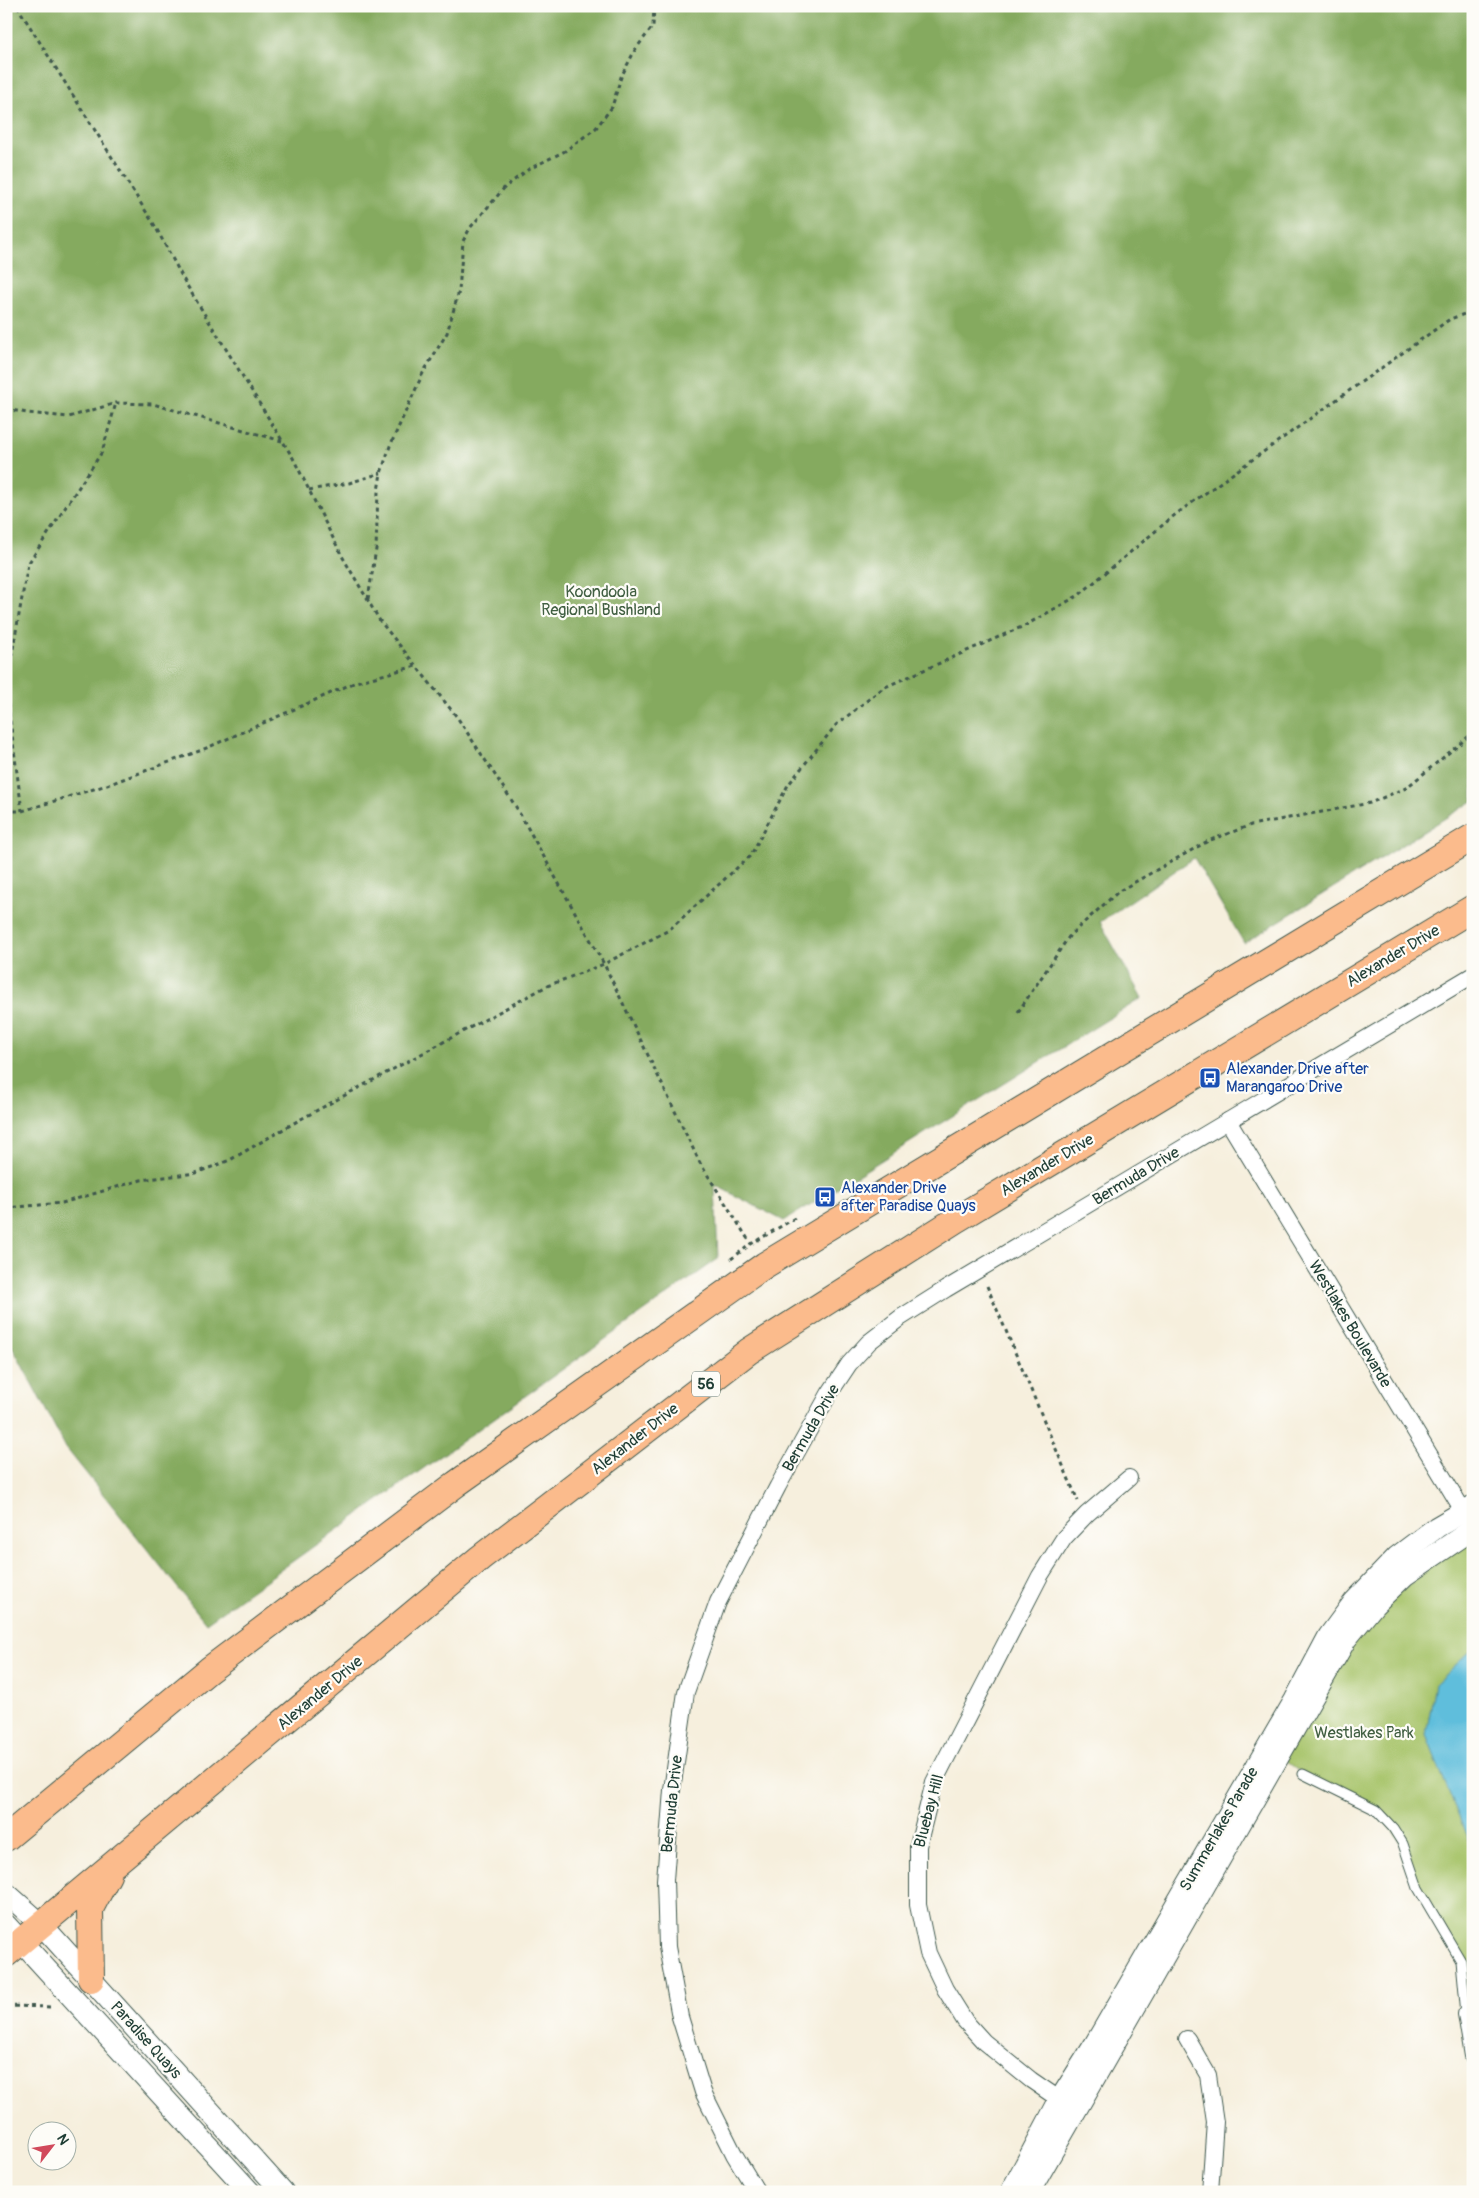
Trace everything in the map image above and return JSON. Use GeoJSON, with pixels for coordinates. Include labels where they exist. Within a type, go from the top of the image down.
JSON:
{"type":"FeatureCollection","features":[{"type":"Feature","properties":{"kind":"main road"},"geometry":{"type":"LineString","coordinates":[[6,1838],[240,1646],[456,1484],[765,1265],[1473,836]]}},
{"type":"Feature","properties":{"kind":"main road","name":"Alexander Drive"},"geometry":{"type":"LineString","coordinates":[[11,1940],[41,1924],[480,1558],[749,1351],[966,1214],[1473,908]]}},
{"type":"Feature","properties":{"kind":"main road"},"geometry":{"type":"LineString","coordinates":[[91,1979],[90,1909],[115,1863]]}},
{"type":"Feature","properties":{"kind":"street","name":"Bermuda Drive"},"geometry":{"type":"LineString","coordinates":[[757,2192],[734,2154],[703,2092],[680,2016],[667,1947],[665,1880],[672,1790],[686,1692],[718,1602],[778,1486],[829,1394],[849,1364],[869,1342],[900,1318],[1473,975]]}},
{"type":"Feature","properties":{"kind":"street","name":"Westlakes Boulevarde"},"geometry":{"type":"LineString","coordinates":[[1228,1121],[1470,1518]]}},
{"type":"Feature","properties":{"kind":"street","name":"Bluebay Hill"},"geometry":{"type":"LineString","coordinates":[[1067,2105],[984,2042],[966,2021],[945,1989],[928,1953],[918,1905],[918,1846],[934,1782],[942,1764],[1040,1576],[1064,1538],[1087,1514],[1130,1478]]}},
{"type":"Feature","properties":{"kind":"street","name":"Summerlakes Parade"},"geometry":{"type":"LineString","coordinates":[[1011,2192],[1067,2105],[1346,1639],[1374,1605],[1470,1518]]}},
{"type":"Feature","properties":{"kind":"street","name":"Paradise Quays"},"geometry":{"type":"LineString","coordinates":[[6,1893],[41,1924],[283,2192]]}},
{"type":"Feature","properties":{"kind":"street","name":"Paradise Quays"},"geometry":{"type":"LineString","coordinates":[[11,1940],[250,2192]]}},
{"type":"Feature","properties":{"kind":"street"},"geometry":{"type":"LineString","coordinates":[[1466,2014],[1473,2056]]}},
{"type":"Feature","properties":{"kind":"street"},"geometry":{"type":"LineString","coordinates":[[1187,2040],[1208,2075],[1215,2122],[1210,2192]]}},
{"type":"Feature","properties":{"kind":"street","name":"Summerlakes Parade"},"geometry":{"type":"LineString","coordinates":[[1029,2192],[1067,2105]]}},
{"type":"Feature","properties":{"kind":"lane"},"geometry":{"type":"LineString","coordinates":[[1303,1774],[1376,1810],[1393,1828],[1403,1844],[1418,1888],[1462,1961],[1466,2014]]}},
{"type":"Feature","properties":{"kind":"path"},"geometry":{"type":"LineString","coordinates":[[17,6],[155,226],[186,284],[283,442],[342,556],[380,621],[457,717],[516,807],[604,964],[700,1163],[765,1265]]}},
{"type":"Feature","properties":{"kind":"path"},"geometry":{"type":"LineString","coordinates":[[368,600],[376,550],[378,491],[381,472],[390,446],[423,373],[447,333],[459,291],[463,242],[470,228],[505,187],[530,169],[565,151],[596,128],[612,107],[621,77],[635,50],[654,26],[654,6]]}},
{"type":"Feature","properties":{"kind":"path"},"geometry":{"type":"LineString","coordinates":[[6,1208],[62,1203],[141,1180],[196,1173],[230,1160],[301,1119],[547,986],[604,964],[669,930],[751,855],[788,785],[836,725],[884,688],[1026,625],[1079,595],[1176,514],[1450,319],[1473,311]]}},
{"type":"Feature","properties":{"kind":"path"},"geometry":{"type":"LineString","coordinates":[[6,409],[28,414],[69,417],[116,403],[153,404],[283,442]]}},
{"type":"Feature","properties":{"kind":"path"},"geometry":{"type":"LineString","coordinates":[[22,811],[6,688],[28,564],[102,452],[116,403]]}},
{"type":"Feature","properties":{"kind":"path"},"geometry":{"type":"LineString","coordinates":[[309,490],[349,482],[381,472]]}},
{"type":"Feature","properties":{"kind":"path"},"geometry":{"type":"LineString","coordinates":[[6,811],[22,811],[107,785],[202,750],[356,682],[416,666]]}},
{"type":"Feature","properties":{"kind":"path"},"geometry":{"type":"LineString","coordinates":[[1018,1012],[1070,935],[1118,891],[1208,841],[1251,825],[1370,803],[1406,788],[1473,733]]}},
{"type":"Feature","properties":{"kind":"path"},"geometry":{"type":"LineString","coordinates":[[980,1269],[1079,1502],[1087,1514]]}},
{"type":"Feature","properties":{"kind":"green space","name":"Koondoola Regional Bushland"},"geometry":{"type":"Polygon","coordinates":[[[6,6],[1473,6],[1473,801],[1244,943],[1194,858],[1100,922],[1142,998],[784,1221],[715,1185],[718,1259],[206,1623],[66,1448],[6,1335],[6,6]]]}},
{"type":"Feature","properties":{"kind":"green space","name":"Westlakes Park"},"geometry":{"type":"Polygon","coordinates":[[[1473,1529],[1473,1649],[1435,1684],[1426,1735],[1473,1852],[1473,2008],[1466,2014],[1461,1961],[1418,1888],[1403,1844],[1376,1810],[1303,1774],[1280,1756],[1346,1639],[1473,1529]]]}},
{"type":"Feature","properties":{"kind":"water"},"geometry":{"type":"Polygon","coordinates":[[[1473,1649],[1473,1852],[1426,1735],[1435,1684],[1473,1649]]]}},
{"type":"Feature","properties":{"kind":"place","name":"Alexander Drive after Marangaroo Drive"},"geometry":{"type":"Point","coordinates":[1210,1078]}},
{"type":"Feature","properties":{"kind":"place","name":"Alexander Drive after Paradise Quays"},"geometry":{"type":"Point","coordinates":[825,1197]}}]}
